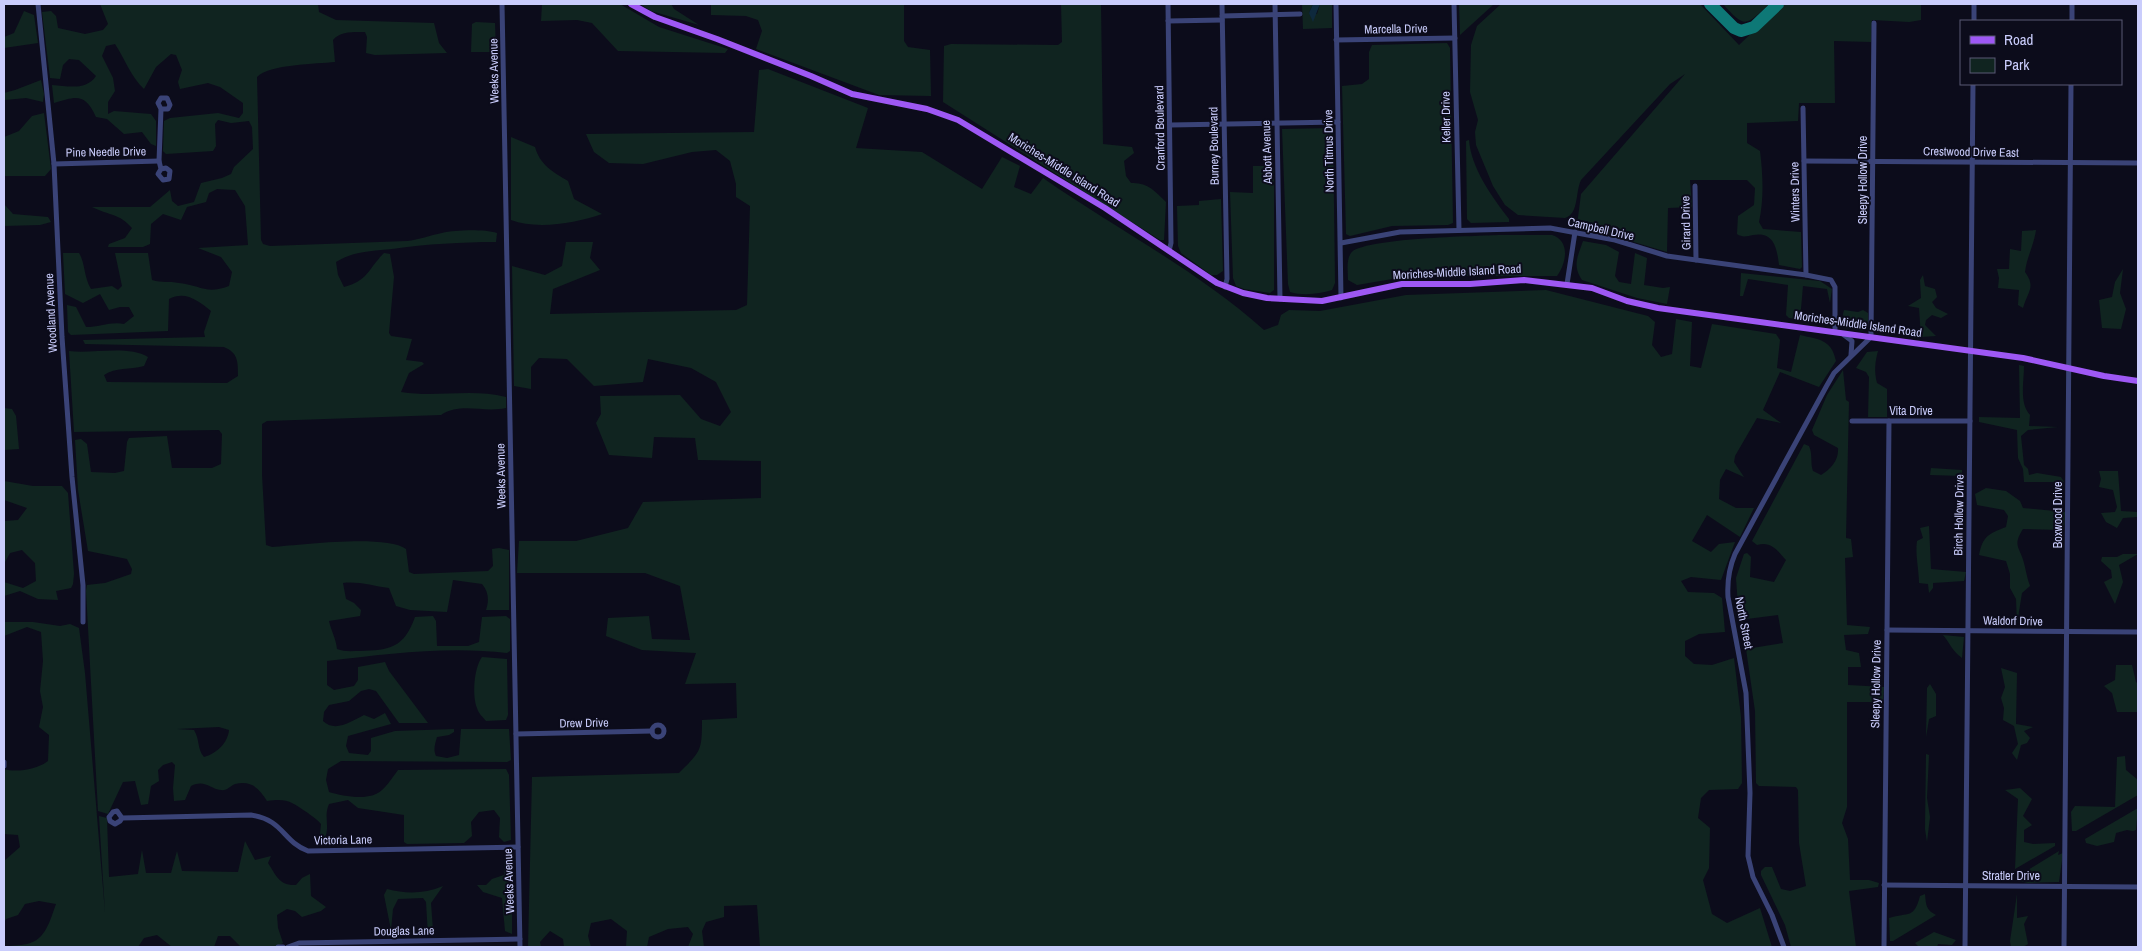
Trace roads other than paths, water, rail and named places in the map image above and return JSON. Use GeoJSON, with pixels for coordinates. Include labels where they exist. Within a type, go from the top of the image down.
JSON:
{"type":"FeatureCollection","features":[{"type":"Feature","properties":{"kind":"main road","name":"Moriches-Middle Island Road"},"geometry":{"type":"LineString","coordinates":[[631,4],[655,17],[717,39],[852,94],[927,108],[958,120],[1105,208],[1225,287],[1257,296],[1280,300],[1322,301],[1408,284],[1470,284],[1524,280],[1567,284],[1592,288],[1627,301],[1658,308],[2022,358],[2116,379],[2138,381]]}},
{"type":"Feature","properties":{"kind":"street","name":"Woodland Avenue"},"geometry":{"type":"LineString","coordinates":[[38,4],[54,164],[62,337],[72,477],[83,585],[83,622]]}},
{"type":"Feature","properties":{"kind":"street","name":"Weeks Avenue"},"geometry":{"type":"LineString","coordinates":[[502,4],[520,947]]}},
{"type":"Feature","properties":{"kind":"street","name":"Cranford Boulevard"},"geometry":{"type":"LineString","coordinates":[[1168,4],[1171,243],[1169,251]]}},
{"type":"Feature","properties":{"kind":"street","name":"Burney Boulevard"},"geometry":{"type":"LineString","coordinates":[[1222,4],[1225,287]]}},
{"type":"Feature","properties":{"kind":"street","name":"Abbott Avenue"},"geometry":{"type":"LineString","coordinates":[[1275,4],[1280,300]]}},
{"type":"Feature","properties":{"kind":"street","name":"North Titmus Drive"},"geometry":{"type":"LineString","coordinates":[[1336,4],[1341,298]]}},
{"type":"Feature","properties":{"kind":"street","name":"Keller Drive"},"geometry":{"type":"LineString","coordinates":[[1454,4],[1459,230]]}},
{"type":"Feature","properties":{"kind":"street"},"geometry":{"type":"LineString","coordinates":[[1974,4],[1974,20]]}},
{"type":"Feature","properties":{"kind":"street"},"geometry":{"type":"LineString","coordinates":[[2072,4],[2072,20]]}},
{"type":"Feature","properties":{"kind":"street"},"geometry":{"type":"LineString","coordinates":[[1168,21],[1300,14]]}},
{"type":"Feature","properties":{"kind":"street","name":"Sleepy Hollow Drive"},"geometry":{"type":"LineString","coordinates":[[1871,337],[1874,23]]}},
{"type":"Feature","properties":{"kind":"street","name":"Marcella Drive"},"geometry":{"type":"LineString","coordinates":[[1336,40],[1455,38]]}},
{"type":"Feature","properties":{"kind":"street","name":"Birch Hollow Drive"},"geometry":{"type":"LineString","coordinates":[[1965,947],[1973,85]]}},
{"type":"Feature","properties":{"kind":"street","name":"Boxwood Drive"},"geometry":{"type":"LineString","coordinates":[[2064,947],[2072,85]]}},
{"type":"Feature","properties":{"kind":"street","name":"Winters Drive"},"geometry":{"type":"LineString","coordinates":[[1803,108],[1806,275]]}},
{"type":"Feature","properties":{"kind":"street","name":"Pine Needle Drive"},"geometry":{"type":"LineString","coordinates":[[161,109],[159,161],[161,168]]}},
{"type":"Feature","properties":{"kind":"street"},"geometry":{"type":"LineString","coordinates":[[1170,125],[1338,122]]}},
{"type":"Feature","properties":{"kind":"street","name":"Pine Needle Drive"},"geometry":{"type":"LineString","coordinates":[[54,164],[159,161]]}},
{"type":"Feature","properties":{"kind":"street","name":"Crestwood Drive East"},"geometry":{"type":"LineString","coordinates":[[1804,161],[2138,163]]}},
{"type":"Feature","properties":{"kind":"street","name":"Girard Drive"},"geometry":{"type":"LineString","coordinates":[[1695,186],[1696,260]]}},
{"type":"Feature","properties":{"kind":"street","name":"Campbell Drive"},"geometry":{"type":"LineString","coordinates":[[1341,243],[1391,232],[1550,228],[1576,232],[1615,240],[1654,254],[1825,278],[1834,284],[1838,333]]}},
{"type":"Feature","properties":{"kind":"street"},"geometry":{"type":"LineString","coordinates":[[1567,284],[1576,232]]}},
{"type":"Feature","properties":{"kind":"street"},"geometry":{"type":"LineString","coordinates":[[1838,333],[1852,341],[1851,355]]}},
{"type":"Feature","properties":{"kind":"street","name":"North Street"},"geometry":{"type":"LineString","coordinates":[[1784,947],[1772,915],[1753,877],[1748,856],[1750,793],[1746,693],[1728,597],[1728,574],[1735,554],[1834,373],[1871,337]]}},
{"type":"Feature","properties":{"kind":"street","name":"Vita Drive"},"geometry":{"type":"LineString","coordinates":[[1852,421],[1970,420]]}},
{"type":"Feature","properties":{"kind":"street","name":"Sleepy Hollow Drive"},"geometry":{"type":"LineString","coordinates":[[1884,947],[1889,421]]}},
{"type":"Feature","properties":{"kind":"street","name":"Waldorf Drive"},"geometry":{"type":"LineString","coordinates":[[1886,630],[2138,632]]}},
{"type":"Feature","properties":{"kind":"street","name":"Drew Drive"},"geometry":{"type":"LineString","coordinates":[[516,734],[652,731]]}},
{"type":"Feature","properties":{"kind":"street","name":"Victoria Lane"},"geometry":{"type":"LineString","coordinates":[[122,818],[251,815],[273,822],[291,840],[308,851],[518,847]]}},
{"type":"Feature","properties":{"kind":"street","name":"Stratler Drive"},"geometry":{"type":"LineString","coordinates":[[1884,885],[2138,887]]}},
{"type":"Feature","properties":{"kind":"street","name":"Douglas Lane"},"geometry":{"type":"LineString","coordinates":[[288,947],[299,943],[384,944],[520,939]]}},
{"type":"Feature","properties":{"kind":"street"},"geometry":{"type":"LineString","coordinates":[[278,947],[283,947]]}},
{"type":"Feature","properties":{"kind":"water"},"geometry":{"type":"Polygon","coordinates":[[[1313,4],[1320,4],[1313,22],[1309,13],[1313,4]]]}}]}
